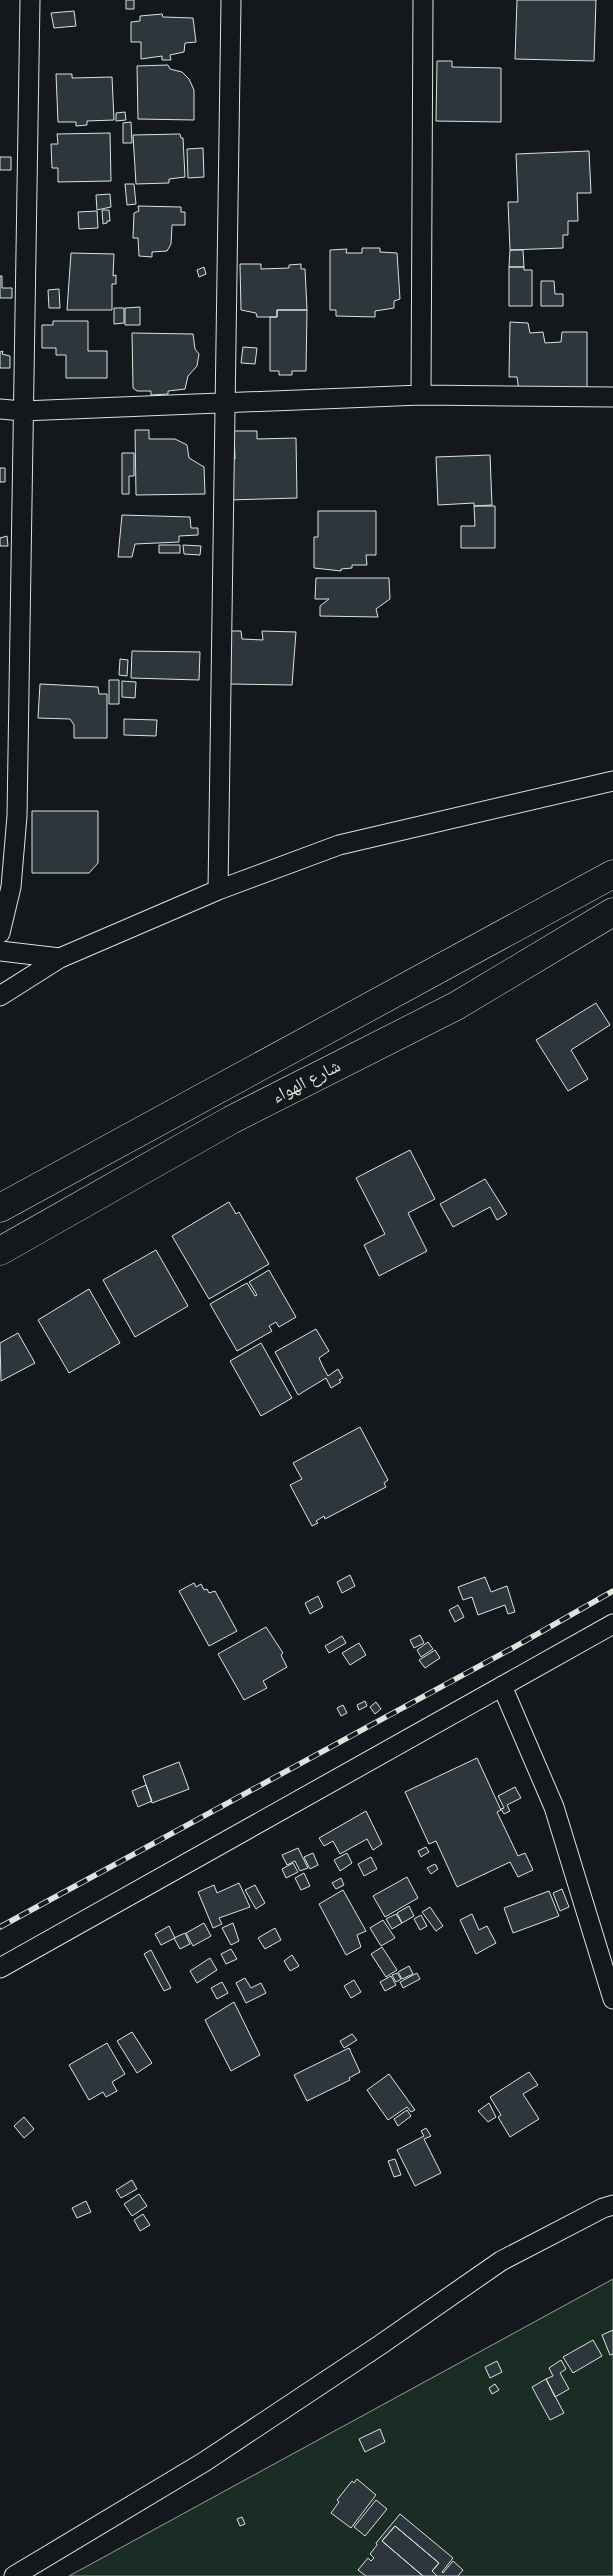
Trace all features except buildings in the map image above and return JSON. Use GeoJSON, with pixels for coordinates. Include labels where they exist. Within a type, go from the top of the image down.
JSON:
{"type":"FeatureCollection","features":[{"type":"Feature","properties":{"kind":"main road","name":"شارع الهواء"},"geometry":{"type":"LineString","coordinates":[[0,1208],[613,874]]}},
{"type":"Feature","properties":{"kind":"main road","name":"شارع الهواء"},"geometry":{"type":"LineString","coordinates":[[0,1251],[231,1120],[456,1006],[613,912]]}},
{"type":"Feature","properties":{"kind":"street"},"geometry":{"type":"LineString","coordinates":[[0,933],[11,887],[18,816],[22,411],[25,369],[30,0]]}},
{"type":"Feature","properties":{"kind":"street"},"geometry":{"type":"LineString","coordinates":[[218,890],[231,0]]}},
{"type":"Feature","properties":{"kind":"street"},"geometry":{"type":"LineString","coordinates":[[421,395],[423,0]]}},
{"type":"Feature","properties":{"kind":"street"},"geometry":{"type":"LineString","coordinates":[[0,409],[22,411],[421,395],[613,397]]}},
{"type":"Feature","properties":{"kind":"street"},"geometry":{"type":"LineString","coordinates":[[0,996],[60,958],[218,890],[339,845],[613,781]]}},
{"type":"Feature","properties":{"kind":"street"},"geometry":{"type":"LineString","coordinates":[[0,952],[60,958]]}},
{"type":"Feature","properties":{"kind":"street"},"geometry":{"type":"LineString","coordinates":[[0,1968],[613,1624]]}},
{"type":"Feature","properties":{"kind":"street"},"geometry":{"type":"LineString","coordinates":[[502,1686],[554,1807],[613,1999]]}},
{"type":"Feature","properties":{"kind":"street"},"geometry":{"type":"LineString","coordinates":[[14,2576],[212,2457],[380,2345],[501,2261],[603,2208],[613,2206]]}},
{"type":"Feature","properties":{"kind":"green space"},"geometry":{"type":"Polygon","coordinates":[[[613,2279],[613,2576],[69,2576],[613,2279]]]}},
{"type":"Feature","properties":{"kind":"railway"},"geometry":{"type":"LineString","coordinates":[[0,1927],[509,1650],[613,1591]]}}]}
